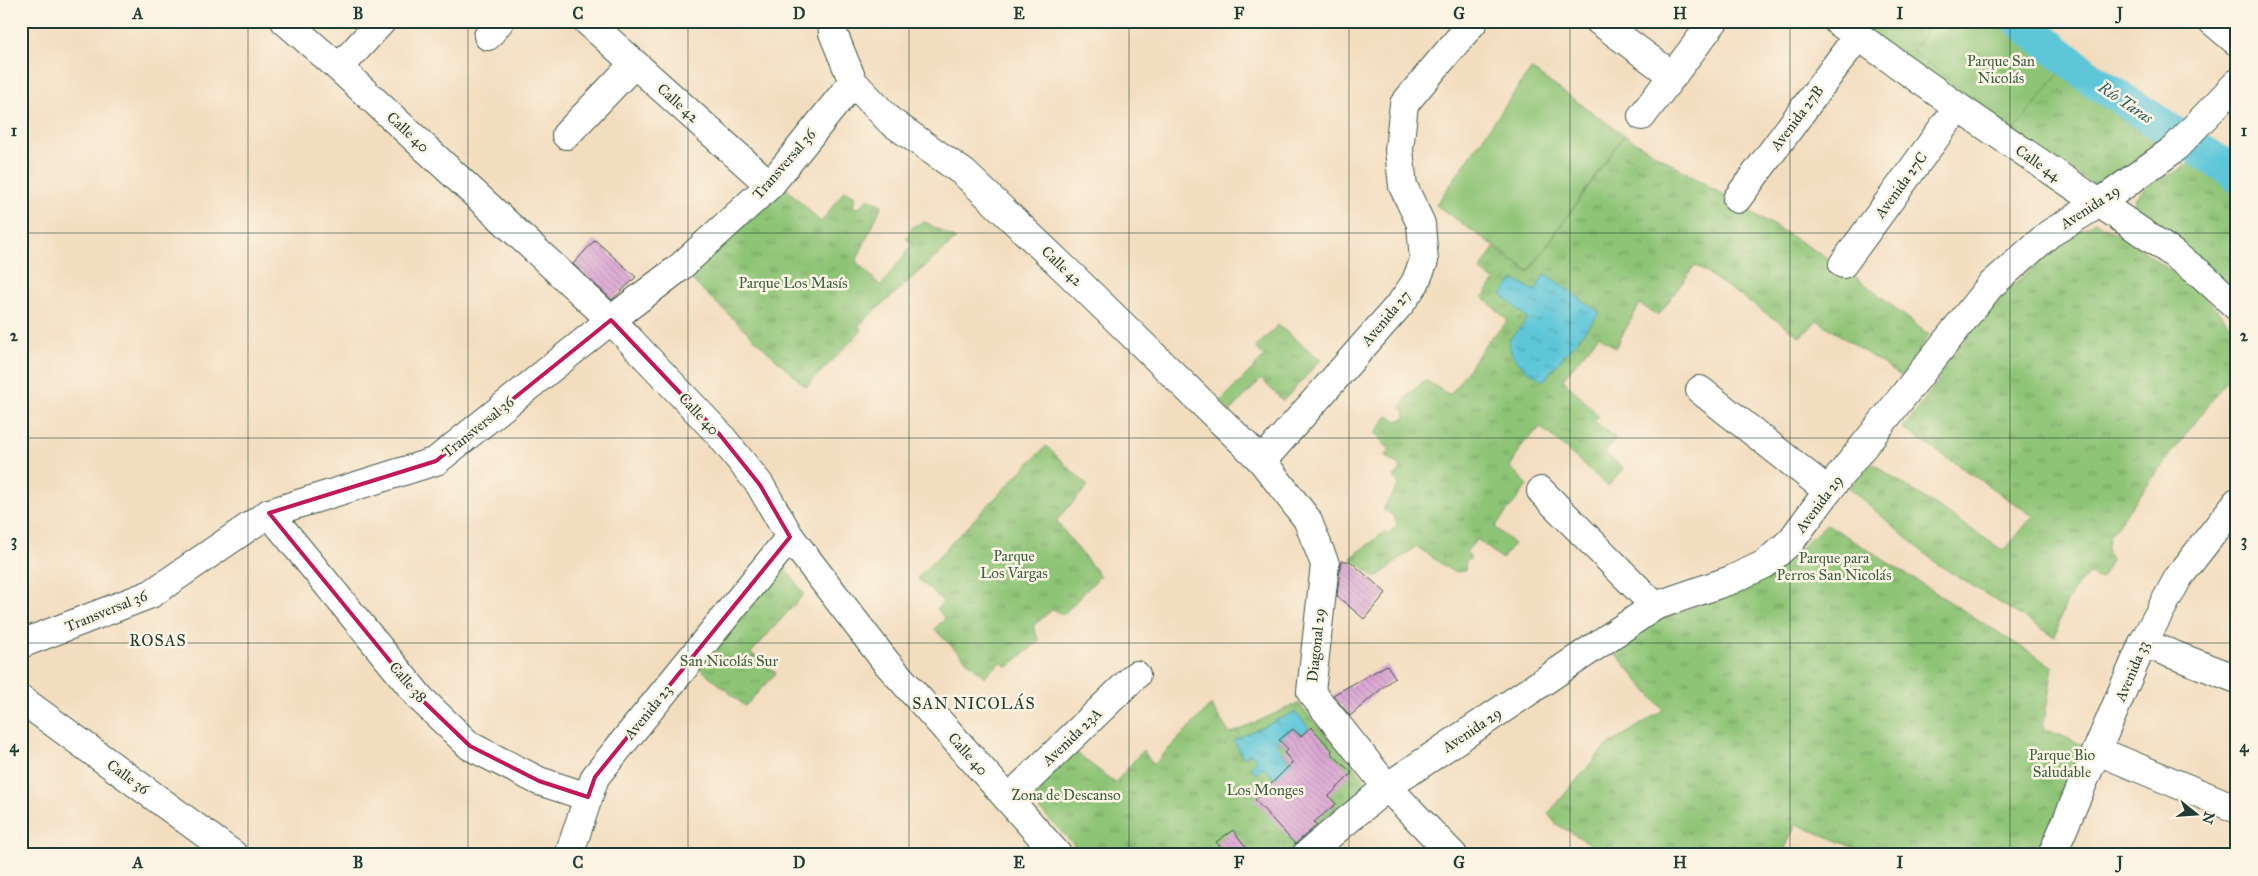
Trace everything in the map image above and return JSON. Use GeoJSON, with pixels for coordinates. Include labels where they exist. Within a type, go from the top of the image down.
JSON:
{"type":"FeatureCollection","features":[{"type":"Feature","properties":{"kind":"street","name":"Calle 40"},"geometry":{"type":"LineString","coordinates":[[285,21],[339,68],[610,320],[726,442],[760,484],[790,537],[886,662],[1058,855]]}},
{"type":"Feature","properties":{"kind":"street"},"geometry":{"type":"LineString","coordinates":[[339,68],[382,21]]}},
{"type":"Feature","properties":{"kind":"street","name":"Calle 42"},"geometry":{"type":"LineString","coordinates":[[587,21],[770,185]]}},
{"type":"Feature","properties":{"kind":"street"},"geometry":{"type":"LineString","coordinates":[[832,21],[833,33],[852,82]]}},
{"type":"Feature","properties":{"kind":"street","name":"Avenida 27"},"geometry":{"type":"LineString","coordinates":[[1262,460],[1400,303],[1415,283],[1424,261],[1421,224],[1404,186],[1399,150],[1404,104],[1474,21]]}},
{"type":"Feature","properties":{"kind":"street"},"geometry":{"type":"LineString","coordinates":[[1599,21],[1673,76]]}},
{"type":"Feature","properties":{"kind":"street"},"geometry":{"type":"LineString","coordinates":[[1642,116],[1714,21]]}},
{"type":"Feature","properties":{"kind":"street"},"geometry":{"type":"LineString","coordinates":[[2212,21],[2237,42]]}},
{"type":"Feature","properties":{"kind":"street","name":"Calle 44"},"geometry":{"type":"LineString","coordinates":[[1847,29],[2195,270],[2237,306]]}},
{"type":"Feature","properties":{"kind":"street","name":"Avenida 27B"},"geometry":{"type":"LineString","coordinates":[[1736,199],[1847,29]]}},
{"type":"Feature","properties":{"kind":"street"},"geometry":{"type":"LineString","coordinates":[[566,135],[634,64]]}},
{"type":"Feature","properties":{"kind":"street","name":"Calle 42"},"geometry":{"type":"LineString","coordinates":[[852,82],[890,121],[964,173],[1262,460]]}},
{"type":"Feature","properties":{"kind":"street","name":"Transversal 36"},"geometry":{"type":"LineString","coordinates":[[21,644],[151,594],[269,513],[436,461],[610,320],[679,268],[770,185],[852,82]]}},
{"type":"Feature","properties":{"kind":"street","name":"Avenida 29"},"geometry":{"type":"LineString","coordinates":[[1306,855],[1386,787],[1655,606],[1731,580],[1765,564],[1792,541],[1828,491],[1990,286],[2049,234],[2098,204],[2183,141],[2237,83]]}},
{"type":"Feature","properties":{"kind":"street","name":"Avenida 27C"},"geometry":{"type":"LineString","coordinates":[[1843,264],[1958,107]]}},
{"type":"Feature","properties":{"kind":"street"},"geometry":{"type":"LineString","coordinates":[[1700,390],[1828,491]]}},
{"type":"Feature","properties":{"kind":"street","name":"Diagonal 29"},"geometry":{"type":"LineString","coordinates":[[1262,460],[1307,519],[1325,564],[1311,692],[1386,787],[1454,855]]}},
{"type":"Feature","properties":{"kind":"street"},"geometry":{"type":"LineString","coordinates":[[1541,492],[1655,606]]}},
{"type":"Feature","properties":{"kind":"street","name":"Avenida 33"},"geometry":{"type":"LineString","coordinates":[[2052,855],[2143,643],[2178,578],[2237,502]]}},
{"type":"Feature","properties":{"kind":"street","name":"Calle 38"},"geometry":{"type":"LineString","coordinates":[[269,513],[421,699],[470,746],[539,781],[588,798]]}},
{"type":"Feature","properties":{"kind":"street","name":"Avenida 23"},"geometry":{"type":"LineString","coordinates":[[569,855],[595,778],[790,537]]}},
{"type":"Feature","properties":{"kind":"street"},"geometry":{"type":"LineString","coordinates":[[2143,643],[2237,679]]}},
{"type":"Feature","properties":{"kind":"street","name":"Avenida 23A"},"geometry":{"type":"LineString","coordinates":[[1008,799],[1136,675]]}},
{"type":"Feature","properties":{"kind":"street","name":"Calle 36"},"geometry":{"type":"LineString","coordinates":[[21,699],[234,855]]}},
{"type":"Feature","properties":{"kind":"street"},"geometry":{"type":"LineString","coordinates":[[2098,751],[2237,809]]}},
{"type":"Feature","properties":{"kind":"highlighted area"},"geometry":{"type":"Polygon","coordinates":[[[611,320],[720,435],[760,485],[790,537],[595,777],[588,797],[539,781],[470,746],[421,699],[269,513],[436,461],[611,320]]]}},
{"type":"Feature","properties":{"kind":"green space","name":"Parque San Nicolás"},"geometry":{"type":"Polygon","coordinates":[[[1845,21],[2016,21],[2093,83],[2180,139],[2113,182],[2093,184],[1845,21]]]}},
{"type":"Feature","properties":{"kind":"green space"},"geometry":{"type":"Polygon","coordinates":[[[1934,21],[2001,21],[2062,69],[2014,131],[1912,50],[1934,21]]]}},
{"type":"Feature","properties":{"kind":"green space"},"geometry":{"type":"Polygon","coordinates":[[[1531,69],[1624,135],[1529,271],[1436,205],[1531,69]]]}},
{"type":"Feature","properties":{"kind":"green space"},"geometry":{"type":"Polygon","coordinates":[[[1624,135],[1847,270],[1929,335],[1901,376],[1817,320],[1801,337],[1695,265],[1658,316],[1640,304],[1615,348],[1599,335],[1563,379],[1599,416],[1594,421],[1615,437],[1605,453],[1624,469],[1608,486],[1541,427],[1523,444],[1510,467],[1528,485],[1495,527],[1514,544],[1502,559],[1477,539],[1466,552],[1471,558],[1466,561],[1465,571],[1453,572],[1416,546],[1376,578],[1351,558],[1383,533],[1388,535],[1397,525],[1394,516],[1383,509],[1399,484],[1394,476],[1400,472],[1399,465],[1385,457],[1390,450],[1375,434],[1388,416],[1397,421],[1405,418],[1405,412],[1401,407],[1409,394],[1425,380],[1450,395],[1488,341],[1508,321],[1483,297],[1495,281],[1480,270],[1494,248],[1529,272],[1624,135]]]}},
{"type":"Feature","properties":{"kind":"green space"},"geometry":{"type":"Polygon","coordinates":[[[2204,152],[2237,178],[2237,290],[2193,256],[2165,228],[2133,210],[2135,198],[2151,184],[2180,170],[2204,152]]]}},
{"type":"Feature","properties":{"kind":"green space","name":"Parque Los Masís"},"geometry":{"type":"Polygon","coordinates":[[[779,181],[821,222],[845,190],[855,196],[853,207],[859,208],[868,198],[882,205],[856,261],[881,286],[913,243],[906,239],[913,226],[925,222],[956,239],[858,326],[862,330],[806,387],[679,268],[779,181]]]}},
{"type":"Feature","properties":{"kind":"green space"},"geometry":{"type":"Polygon","coordinates":[[[2095,222],[2129,240],[2202,294],[2237,332],[2237,367],[2110,535],[2107,550],[2111,560],[2101,579],[2089,574],[2076,588],[2063,611],[2055,637],[1937,564],[1849,488],[1872,463],[2004,551],[2033,516],[1903,428],[1940,379],[1935,375],[2008,290],[2066,239],[2095,222]]]}},
{"type":"Feature","properties":{"kind":"green space"},"geometry":{"type":"Polygon","coordinates":[[[1278,325],[1321,360],[1283,401],[1261,379],[1230,412],[1221,401],[1264,357],[1256,347],[1278,325]]]}},
{"type":"Feature","properties":{"kind":"green space","name":"Parque Los Vargas"},"geometry":{"type":"Polygon","coordinates":[[[1046,446],[1088,486],[1056,521],[1100,576],[1063,615],[1053,609],[1033,626],[1039,641],[1008,667],[1001,662],[984,677],[934,629],[945,619],[937,608],[944,602],[917,578],[1046,446]]]}},
{"type":"Feature","properties":{"kind":"green space"},"geometry":{"type":"Polygon","coordinates":[[[1827,524],[2053,667],[2043,728],[2098,751],[2046,855],[1872,855],[1796,824],[1782,855],[1610,855],[1556,824],[1548,814],[1604,748],[1663,710],[1604,640],[1718,598],[1776,570],[1827,524]]]}},
{"type":"Feature","properties":{"kind":"green space","name":"San Nicolás Sur"},"geometry":{"type":"Polygon","coordinates":[[[783,565],[804,594],[751,653],[776,673],[745,706],[695,664],[783,565]]]}},
{"type":"Feature","properties":{"kind":"green space","name":"Los Monges"},"geometry":{"type":"Polygon","coordinates":[[[1298,703],[1371,786],[1288,855],[1084,855],[1027,796],[1073,750],[1115,783],[1143,750],[1153,765],[1211,705],[1230,734],[1298,703]]]}},
{"type":"Feature","properties":{"kind":"water"},"geometry":{"type":"Polygon","coordinates":[[[1545,273],[1600,313],[1543,381],[1525,369],[1512,354],[1509,340],[1528,319],[1501,294],[1514,280],[1535,291],[1545,273]]]}},
{"type":"Feature","properties":{"kind":"water"},"geometry":{"type":"Polygon","coordinates":[[[1295,712],[1309,728],[1301,735],[1293,729],[1277,742],[1279,750],[1293,764],[1275,780],[1264,767],[1257,774],[1250,766],[1257,760],[1251,753],[1243,758],[1234,740],[1295,712]]]}},
{"type":"Feature","properties":{"kind":"building"},"geometry":{"type":"Polygon","coordinates":[[[595,240],[636,277],[612,300],[573,264],[595,240]]]}},
{"type":"Feature","properties":{"kind":"building"},"geometry":{"type":"Polygon","coordinates":[[[1341,561],[1350,561],[1386,593],[1364,619],[1337,596],[1341,561]]]}},
{"type":"Feature","properties":{"kind":"building"},"geometry":{"type":"Polygon","coordinates":[[[1387,665],[1395,677],[1350,716],[1333,695],[1387,665]]]}},
{"type":"Feature","properties":{"kind":"building"},"geometry":{"type":"Polygon","coordinates":[[[1311,727],[1332,750],[1331,753],[1352,773],[1329,796],[1336,804],[1314,822],[1317,825],[1295,844],[1255,800],[1293,762],[1284,753],[1288,749],[1279,740],[1293,729],[1301,736],[1311,727]]]}},
{"type":"Feature","properties":{"kind":"building"},"geometry":{"type":"Polygon","coordinates":[[[1233,830],[1252,855],[1228,855],[1216,842],[1233,830]]]}},
{"type":"Feature","properties":{"kind":"waterway","name":"Río Taras"},"geometry":{"type":"LineString","coordinates":[[2020,21],[2092,79],[2231,170],[2237,176]]}},
{"type":"Feature","properties":{"kind":"district","name":"ROSAS"},"geometry":{"type":"Point","coordinates":[158,640]}},
{"type":"Feature","properties":{"kind":"district","name":"SAN NICOLÁS"},"geometry":{"type":"Point","coordinates":[974,703]}},
{"type":"Feature","properties":{"kind":"park label","name":"Parque para Perros San Nicolás"},"geometry":{"type":"Point","coordinates":[1834,566]}},
{"type":"Feature","properties":{"kind":"park label","name":"Parque Bio Saludable"},"geometry":{"type":"Point","coordinates":[2062,764]}},
{"type":"Feature","properties":{"kind":"park label","name":"Zona de Descanso"},"geometry":{"type":"Point","coordinates":[1066,795]}}]}
